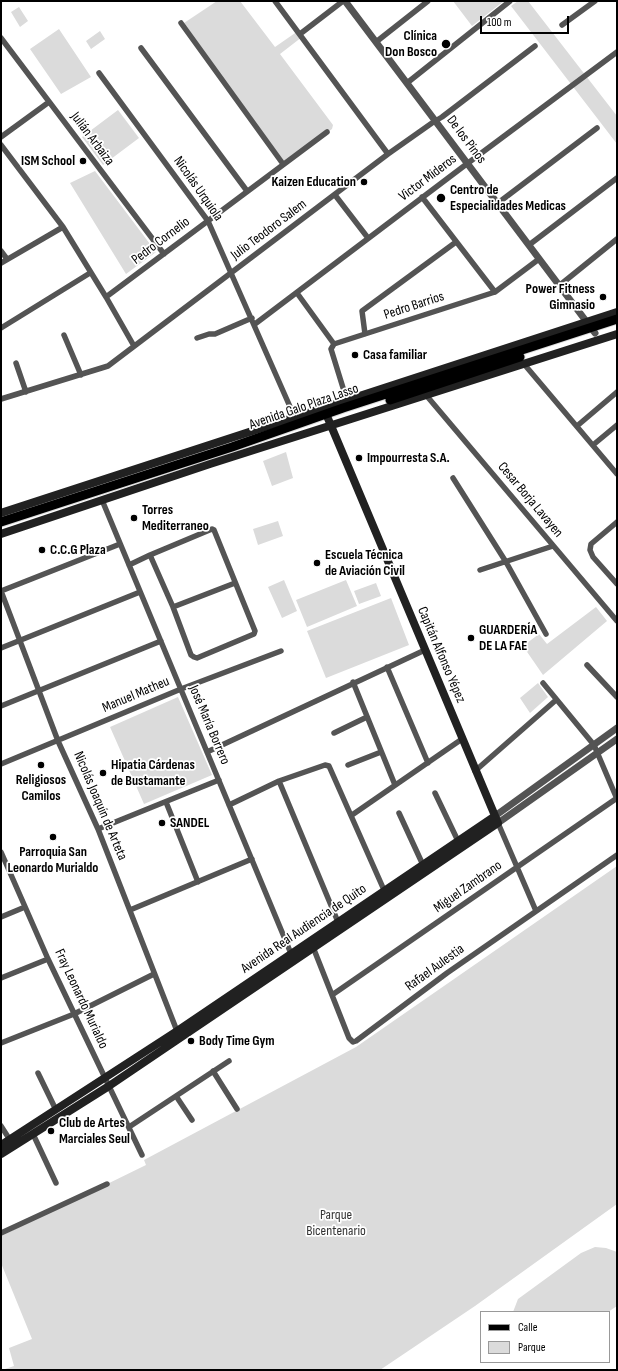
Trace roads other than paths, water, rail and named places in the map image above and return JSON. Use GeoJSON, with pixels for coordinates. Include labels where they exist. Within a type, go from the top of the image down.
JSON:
{"type":"FeatureCollection","features":[{"type":"Feature","properties":{"kind":"main road","name":"Avenida Galo Plaza Lasso"},"geometry":{"type":"LineString","coordinates":[[1,528],[591,328],[617,312]]}},
{"type":"Feature","properties":{"kind":"main road","name":"Avenida Galo Plaza Lasso"},"geometry":{"type":"LineString","coordinates":[[1,522],[327,417],[617,319]]}},
{"type":"Feature","properties":{"kind":"main road","name":"Avenida Galo Plaza Lasso"},"geometry":{"type":"LineString","coordinates":[[591,328],[617,326]]}},
{"type":"Feature","properties":{"kind":"main road","name":"Avenida Galo Plaza Lasso"},"geometry":{"type":"LineString","coordinates":[[1,534],[210,464],[327,417],[426,395],[617,334]]}},
{"type":"Feature","properties":{"kind":"main road","name":"Avenida Galo Plaza Lasso"},"geometry":{"type":"LineString","coordinates":[[1,514],[295,418],[327,417]]}},
{"type":"Feature","properties":{"kind":"main road","name":"Capitán Alfonso Yépez"},"geometry":{"type":"LineString","coordinates":[[327,417],[496,820]]}},
{"type":"Feature","properties":{"kind":"main road","name":"Avenida Real Audiencia de Quito"},"geometry":{"type":"LineString","coordinates":[[1,1145],[56,1110],[107,1082],[293,957],[338,922],[384,890],[458,841],[496,820]]}},
{"type":"Feature","properties":{"kind":"main road","name":"Avenida Real Audiencia de Quito"},"geometry":{"type":"LineString","coordinates":[[1,1154],[33,1134],[177,1031],[293,957],[313,947],[496,820]]}},
{"type":"Feature","properties":{"kind":"street"},"geometry":{"type":"LineString","coordinates":[[275,1],[388,154]]}},
{"type":"Feature","properties":{"kind":"street"},"geometry":{"type":"LineString","coordinates":[[300,34],[344,1]]}},
{"type":"Feature","properties":{"kind":"street","name":"De los Pinos"},"geometry":{"type":"LineString","coordinates":[[344,1],[591,328]]}},
{"type":"Feature","properties":{"kind":"street"},"geometry":{"type":"LineString","coordinates":[[376,42],[428,1]]}},
{"type":"Feature","properties":{"kind":"street"},"geometry":{"type":"LineString","coordinates":[[407,83],[510,1]]}},
{"type":"Feature","properties":{"kind":"street"},"geometry":{"type":"LineString","coordinates":[[562,25],[595,1]]}},
{"type":"Feature","properties":{"kind":"street"},"geometry":{"type":"LineString","coordinates":[[181,23],[283,164]]}},
{"type":"Feature","properties":{"kind":"street","name":"Julián Arbaiza"},"geometry":{"type":"LineString","coordinates":[[1,38],[164,254]]}},
{"type":"Feature","properties":{"kind":"street","name":"Julio Teodoro Salem"},"geometry":{"type":"LineString","coordinates":[[1,400],[108,366],[388,154],[442,117],[535,46]]}},
{"type":"Feature","properties":{"kind":"street"},"geometry":{"type":"LineString","coordinates":[[141,48],[247,191]]}},
{"type":"Feature","properties":{"kind":"street","name":"Victor Mideros"},"geometry":{"type":"LineString","coordinates":[[255,324],[467,163],[617,52]]}},
{"type":"Feature","properties":{"kind":"street","name":"Nicolás Urquiola"},"geometry":{"type":"LineString","coordinates":[[99,72],[208,221],[255,324],[295,418]]}},
{"type":"Feature","properties":{"kind":"street"},"geometry":{"type":"LineString","coordinates":[[1,137],[49,102]]}},
{"type":"Feature","properties":{"kind":"street"},"geometry":{"type":"LineString","coordinates":[[498,203],[597,128]]}},
{"type":"Feature","properties":{"kind":"street","name":"Pedro Cornelio"},"geometry":{"type":"LineString","coordinates":[[106,297],[327,132]]}},
{"type":"Feature","properties":{"kind":"street"},"geometry":{"type":"LineString","coordinates":[[1,146],[63,227],[134,346]]}},
{"type":"Feature","properties":{"kind":"street"},"geometry":{"type":"LineString","coordinates":[[529,245],[617,178]]}},
{"type":"Feature","properties":{"kind":"street"},"geometry":{"type":"LineString","coordinates":[[335,195],[368,238]]}},
{"type":"Feature","properties":{"kind":"street"},"geometry":{"type":"LineString","coordinates":[[422,197],[495,292]]}},
{"type":"Feature","properties":{"kind":"street"},"geometry":{"type":"LineString","coordinates":[[1,263],[63,227]]}},
{"type":"Feature","properties":{"kind":"street"},"geometry":{"type":"LineString","coordinates":[[560,285],[617,239]]}},
{"type":"Feature","properties":{"kind":"street"},"geometry":{"type":"LineString","coordinates":[[365,334],[362,311],[456,242]]}},
{"type":"Feature","properties":{"kind":"street"},"geometry":{"type":"LineString","coordinates":[[1,251],[7,259]]}},
{"type":"Feature","properties":{"kind":"street","name":"Pedro Barrios"},"geometry":{"type":"LineString","coordinates":[[334,344],[495,292],[539,259]]}},
{"type":"Feature","properties":{"kind":"street"},"geometry":{"type":"LineString","coordinates":[[1,328],[90,273]]}},
{"type":"Feature","properties":{"kind":"street"},"geometry":{"type":"LineString","coordinates":[[297,293],[334,344],[331,349],[344,391]]}},
{"type":"Feature","properties":{"kind":"street"},"geometry":{"type":"LineString","coordinates":[[197,338],[209,334],[215,334],[252,318]]}},
{"type":"Feature","properties":{"kind":"street"},"geometry":{"type":"LineString","coordinates":[[64,335],[81,375]]}},
{"type":"Feature","properties":{"kind":"street"},"geometry":{"type":"LineString","coordinates":[[16,363],[26,392]]}},
{"type":"Feature","properties":{"kind":"street"},"geometry":{"type":"LineString","coordinates":[[524,364],[617,474]]}},
{"type":"Feature","properties":{"kind":"street"},"geometry":{"type":"LineString","coordinates":[[577,426],[617,392]]}},
{"type":"Feature","properties":{"kind":"street","name":"Cesar Borja Lavayen"},"geometry":{"type":"LineString","coordinates":[[426,395],[617,620]]}},
{"type":"Feature","properties":{"kind":"street"},"geometry":{"type":"LineString","coordinates":[[593,445],[617,425]]}},
{"type":"Feature","properties":{"kind":"street"},"geometry":{"type":"LineString","coordinates":[[453,478],[506,562],[546,634]]}},
{"type":"Feature","properties":{"kind":"street","name":"José María Borrero"},"geometry":{"type":"LineString","coordinates":[[102,500],[293,957]]}},
{"type":"Feature","properties":{"kind":"street"},"geometry":{"type":"LineString","coordinates":[[617,522],[591,544],[590,550],[593,557],[617,584]]}},
{"type":"Feature","properties":{"kind":"street"},"geometry":{"type":"LineString","coordinates":[[129,565],[150,555],[212,529],[214,530],[255,633],[196,658],[192,655],[150,555]]}},
{"type":"Feature","properties":{"kind":"street"},"geometry":{"type":"LineString","coordinates":[[1,591],[120,544]]}},
{"type":"Feature","properties":{"kind":"street"},"geometry":{"type":"LineString","coordinates":[[480,570],[553,546]]}},
{"type":"Feature","properties":{"kind":"street"},"geometry":{"type":"LineString","coordinates":[[173,607],[235,583]]}},
{"type":"Feature","properties":{"kind":"street","name":"Nicolás Joaquín de Arteta"},"geometry":{"type":"LineString","coordinates":[[1,591],[21,640],[58,741],[98,829],[177,1031]]}},
{"type":"Feature","properties":{"kind":"street"},"geometry":{"type":"LineString","coordinates":[[1,648],[140,592]]}},
{"type":"Feature","properties":{"kind":"street"},"geometry":{"type":"LineString","coordinates":[[1,706],[160,641]]}},
{"type":"Feature","properties":{"kind":"street"},"geometry":{"type":"LineString","coordinates":[[207,752],[353,682],[425,650]]}},
{"type":"Feature","properties":{"kind":"street","name":"Manuel Matheu"},"geometry":{"type":"LineString","coordinates":[[1,764],[181,689],[281,651]]}},
{"type":"Feature","properties":{"kind":"street"},"geometry":{"type":"LineString","coordinates":[[587,665],[617,697]]}},
{"type":"Feature","properties":{"kind":"street"},"geometry":{"type":"LineString","coordinates":[[388,667],[428,763]]}},
{"type":"Feature","properties":{"kind":"street"},"geometry":{"type":"LineString","coordinates":[[353,682],[395,785]]}},
{"type":"Feature","properties":{"kind":"street"},"geometry":{"type":"LineString","coordinates":[[543,683],[594,745],[617,798]]}},
{"type":"Feature","properties":{"kind":"street"},"geometry":{"type":"LineString","coordinates":[[475,771],[556,700]]}},
{"type":"Feature","properties":{"kind":"street"},"geometry":{"type":"LineString","coordinates":[[334,733],[367,717]]}},
{"type":"Feature","properties":{"kind":"street","name":"Avenida Real Audiencia de Quito"},"geometry":{"type":"LineString","coordinates":[[496,820],[617,728]]}},
{"type":"Feature","properties":{"kind":"street"},"geometry":{"type":"LineString","coordinates":[[352,815],[462,739]]}},
{"type":"Feature","properties":{"kind":"street","name":"Avenida Real Audiencia de Quito"},"geometry":{"type":"LineString","coordinates":[[496,820],[617,739]]}},
{"type":"Feature","properties":{"kind":"street"},"geometry":{"type":"LineString","coordinates":[[348,765],[381,752]]}},
{"type":"Feature","properties":{"kind":"street"},"geometry":{"type":"LineString","coordinates":[[229,805],[279,781],[325,765],[329,766],[384,890]]}},
{"type":"Feature","properties":{"kind":"street"},"geometry":{"type":"LineString","coordinates":[[98,829],[219,780]]}},
{"type":"Feature","properties":{"kind":"street"},"geometry":{"type":"LineString","coordinates":[[279,781],[338,922]]}},
{"type":"Feature","properties":{"kind":"street"},"geometry":{"type":"LineString","coordinates":[[435,793],[458,841]]}},
{"type":"Feature","properties":{"kind":"street","name":"Miguel Zambrano"},"geometry":{"type":"LineString","coordinates":[[332,995],[617,798]]}},
{"type":"Feature","properties":{"kind":"street"},"geometry":{"type":"LineString","coordinates":[[166,802],[198,882]]}},
{"type":"Feature","properties":{"kind":"street"},"geometry":{"type":"LineString","coordinates":[[399,814],[423,865]]}},
{"type":"Feature","properties":{"kind":"street","name":"Capitán Alfonso Yépez"},"geometry":{"type":"LineString","coordinates":[[496,820],[536,911]]}},
{"type":"Feature","properties":{"kind":"street","name":"Fray Leonardo Murialdo"},"geometry":{"type":"LineString","coordinates":[[1,852],[48,959],[142,1155]]}},
{"type":"Feature","properties":{"kind":"street","name":"Rafael Aulestia"},"geometry":{"type":"LineString","coordinates":[[313,947],[349,1038],[353,1042],[447,973],[617,855]]}},
{"type":"Feature","properties":{"kind":"street"},"geometry":{"type":"LineString","coordinates":[[130,910],[252,859]]}},
{"type":"Feature","properties":{"kind":"street"},"geometry":{"type":"LineString","coordinates":[[1,917],[25,907]]}},
{"type":"Feature","properties":{"kind":"street"},"geometry":{"type":"LineString","coordinates":[[1,978],[48,959]]}},
{"type":"Feature","properties":{"kind":"street"},"geometry":{"type":"LineString","coordinates":[[1,1042],[74,1014],[154,974]]}},
{"type":"Feature","properties":{"kind":"street"},"geometry":{"type":"LineString","coordinates":[[129,1128],[229,1061]]}},
{"type":"Feature","properties":{"kind":"street"},"geometry":{"type":"LineString","coordinates":[[213,1071],[237,1109]]}},
{"type":"Feature","properties":{"kind":"street"},"geometry":{"type":"LineString","coordinates":[[38,1073],[56,1110]]}},
{"type":"Feature","properties":{"kind":"street"},"geometry":{"type":"LineString","coordinates":[[176,1096],[192,1120]]}},
{"type":"Feature","properties":{"kind":"street"},"geometry":{"type":"LineString","coordinates":[[1,1126],[10,1140]]}},
{"type":"Feature","properties":{"kind":"street"},"geometry":{"type":"LineString","coordinates":[[33,1134],[56,1183]]}},
{"type":"Feature","properties":{"kind":"street"},"geometry":{"type":"LineString","coordinates":[[1,1232],[107,1184]]}},
{"type":"Feature","properties":{"kind":"place","name":"Clínica Don Bosco"},"geometry":{"type":"Point","coordinates":[446,44]}},
{"type":"Feature","properties":{"kind":"place","name":"ISM School"},"geometry":{"type":"Point","coordinates":[83,161]}},
{"type":"Feature","properties":{"kind":"place","name":"Kaizen Education"},"geometry":{"type":"Point","coordinates":[364,182]}},
{"type":"Feature","properties":{"kind":"place","name":"Centro de Especialidades Medicas"},"geometry":{"type":"Point","coordinates":[441,198]}},
{"type":"Feature","properties":{"kind":"place","name":"Power Fitness Gimnasio"},"geometry":{"type":"Point","coordinates":[603,297]}},
{"type":"Feature","properties":{"kind":"place","name":"Casa familiar"},"geometry":{"type":"Point","coordinates":[355,355]}},
{"type":"Feature","properties":{"kind":"place","name":"Impourresta S.A."},"geometry":{"type":"Point","coordinates":[359,458]}},
{"type":"Feature","properties":{"kind":"place","name":"Torres Mediterraneo"},"geometry":{"type":"Point","coordinates":[134,518]}},
{"type":"Feature","properties":{"kind":"place","name":"C.C.G Plaza"},"geometry":{"type":"Point","coordinates":[42,550]}},
{"type":"Feature","properties":{"kind":"place","name":"Escuela Técnica de Aviación Civil"},"geometry":{"type":"Point","coordinates":[317,563]}},
{"type":"Feature","properties":{"kind":"place","name":"GUARDERÍA DE LA FAE"},"geometry":{"type":"Point","coordinates":[471,638]}},
{"type":"Feature","properties":{"kind":"place","name":"Religiosos Camilos"},"geometry":{"type":"Point","coordinates":[41,765]}},
{"type":"Feature","properties":{"kind":"place","name":"Hipatia Cárdenas de Bustamante"},"geometry":{"type":"Point","coordinates":[103,773]}},
{"type":"Feature","properties":{"kind":"place","name":"SANDEL"},"geometry":{"type":"Point","coordinates":[162,823]}},
{"type":"Feature","properties":{"kind":"place","name":"Parroquia San Leonardo Murialdo"},"geometry":{"type":"Point","coordinates":[53,837]}},
{"type":"Feature","properties":{"kind":"place","name":"Body Time Gym"},"geometry":{"type":"Point","coordinates":[191,1041]}},
{"type":"Feature","properties":{"kind":"place","name":"Club de Artes Marciales Seul"},"geometry":{"type":"Point","coordinates":[51,1131]}},
{"type":"Feature","properties":{"kind":"park label","name":"Parque Bicentenario"},"geometry":{"type":"Point","coordinates":[336,1224]}}]}
